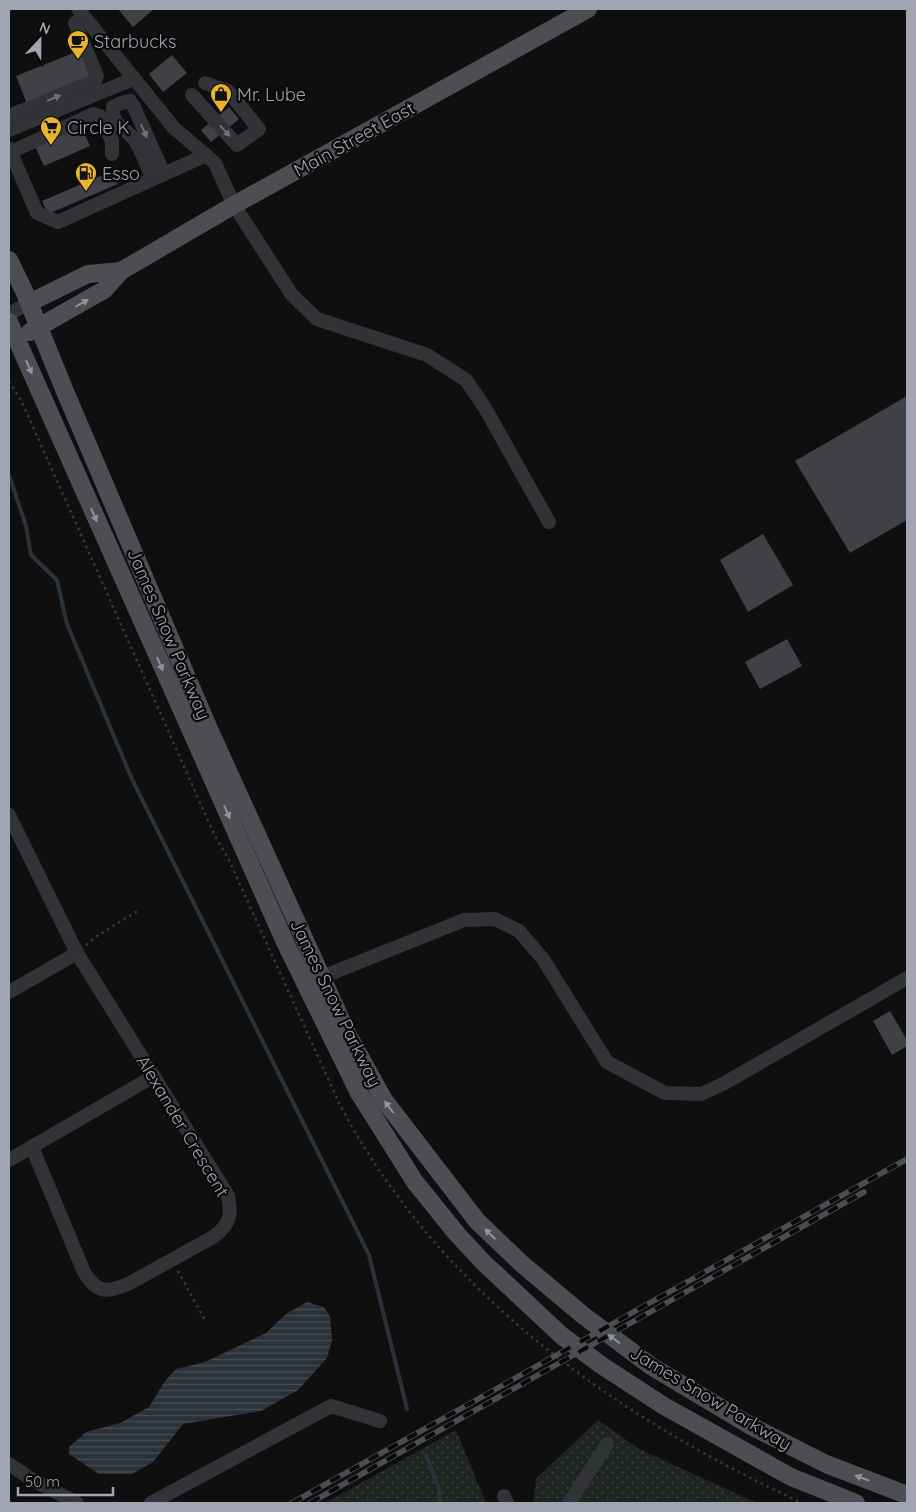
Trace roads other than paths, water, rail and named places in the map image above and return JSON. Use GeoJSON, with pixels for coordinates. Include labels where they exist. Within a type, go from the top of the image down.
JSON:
{"type":"FeatureCollection","features":[{"type":"Feature","properties":{"kind":"main road","name":"Main Street East"},"geometry":{"type":"LineString","coordinates":[[13,342],[104,290],[121,271],[234,205],[588,9]]}},
{"type":"Feature","properties":{"kind":"main road","name":"James Snow Parkway"},"geometry":{"type":"LineString","coordinates":[[9,260],[27,298],[209,728],[348,1035],[384,1100],[477,1221],[522,1264],[584,1316],[652,1366],[751,1426],[826,1464],[907,1495]]}},
{"type":"Feature","properties":{"kind":"main road","name":"Main Street East"},"geometry":{"type":"LineString","coordinates":[[27,298],[88,274],[121,271]]}},
{"type":"Feature","properties":{"kind":"main road","name":"James Snow Parkway"},"geometry":{"type":"LineString","coordinates":[[9,322],[13,342],[285,942],[359,1093],[415,1182],[457,1234],[483,1262],[561,1335],[601,1365],[664,1406],[791,1477],[856,1503]]}},
{"type":"Feature","properties":{"kind":"street"},"geometry":{"type":"LineString","coordinates":[[78,9],[174,128],[216,163],[234,205],[292,295],[317,319],[427,356],[466,380],[485,408],[549,522]]}},
{"type":"Feature","properties":{"kind":"street"},"geometry":{"type":"LineString","coordinates":[[9,116],[95,81],[97,76],[75,23]]}},
{"type":"Feature","properties":{"kind":"street"},"geometry":{"type":"LineString","coordinates":[[9,130],[133,79]]}},
{"type":"Feature","properties":{"kind":"street"},"geometry":{"type":"LineString","coordinates":[[192,95],[237,145],[259,129],[228,91],[205,83]]}},
{"type":"Feature","properties":{"kind":"street"},"geometry":{"type":"LineString","coordinates":[[130,101],[134,107],[158,177],[135,140],[119,126],[112,115],[114,107],[121,103],[130,101]]}},
{"type":"Feature","properties":{"kind":"street"},"geometry":{"type":"LineString","coordinates":[[134,107],[159,111]]}},
{"type":"Feature","properties":{"kind":"street"},"geometry":{"type":"LineString","coordinates":[[112,154],[112,141],[100,116],[93,114],[10,150],[37,213],[58,222],[206,155]]}},
{"type":"Feature","properties":{"kind":"street","name":"Main Street East"},"geometry":{"type":"LineString","coordinates":[[9,314],[27,298]]}},
{"type":"Feature","properties":{"kind":"street","name":"Alexander Crescent"},"geometry":{"type":"LineString","coordinates":[[9,817],[77,953],[228,1196],[231,1210],[227,1225],[221,1231],[120,1288],[101,1290],[94,1286],[84,1272],[32,1147]]}},
{"type":"Feature","properties":{"kind":"street"},"geometry":{"type":"LineString","coordinates":[[322,977],[464,920],[495,919],[519,931],[543,959],[607,1062],[666,1093],[701,1094],[723,1084],[907,978]]}},
{"type":"Feature","properties":{"kind":"street"},"geometry":{"type":"LineString","coordinates":[[9,992],[77,953]]}},
{"type":"Feature","properties":{"kind":"street"},"geometry":{"type":"LineString","coordinates":[[9,1160],[154,1076]]}},
{"type":"Feature","properties":{"kind":"street"},"geometry":{"type":"LineString","coordinates":[[151,1503],[331,1406],[380,1421]]}},
{"type":"Feature","properties":{"kind":"street"},"geometry":{"type":"LineString","coordinates":[[569,1503],[607,1444]]}},
{"type":"Feature","properties":{"kind":"street"},"geometry":{"type":"LineString","coordinates":[[9,1464],[31,1479],[77,1503]]}},
{"type":"Feature","properties":{"kind":"waterway"},"geometry":{"type":"LineString","coordinates":[[9,475],[26,526],[31,555],[57,580],[67,624],[131,777],[369,1255],[407,1409]]}},
{"type":"Feature","properties":{"kind":"waterway"},"geometry":{"type":"LineString","coordinates":[[426,1455],[439,1489],[440,1503]]}},
{"type":"Feature","properties":{"kind":"railway"},"geometry":{"type":"LineString","coordinates":[[292,1503],[907,1159]]}},
{"type":"Feature","properties":{"kind":"railway"},"geometry":{"type":"LineString","coordinates":[[310,1503],[864,1192]]}},
{"type":"Feature","properties":{"kind":"place","name":"Starbucks"},"geometry":{"type":"Point","coordinates":[78,60]}},
{"type":"Feature","properties":{"kind":"place","name":"Mr. Lube"},"geometry":{"type":"Point","coordinates":[221,113]}},
{"type":"Feature","properties":{"kind":"place","name":"Circle K"},"geometry":{"type":"Point","coordinates":[51,146]}},
{"type":"Feature","properties":{"kind":"place","name":"Esso"},"geometry":{"type":"Point","coordinates":[86,192]}}]}
